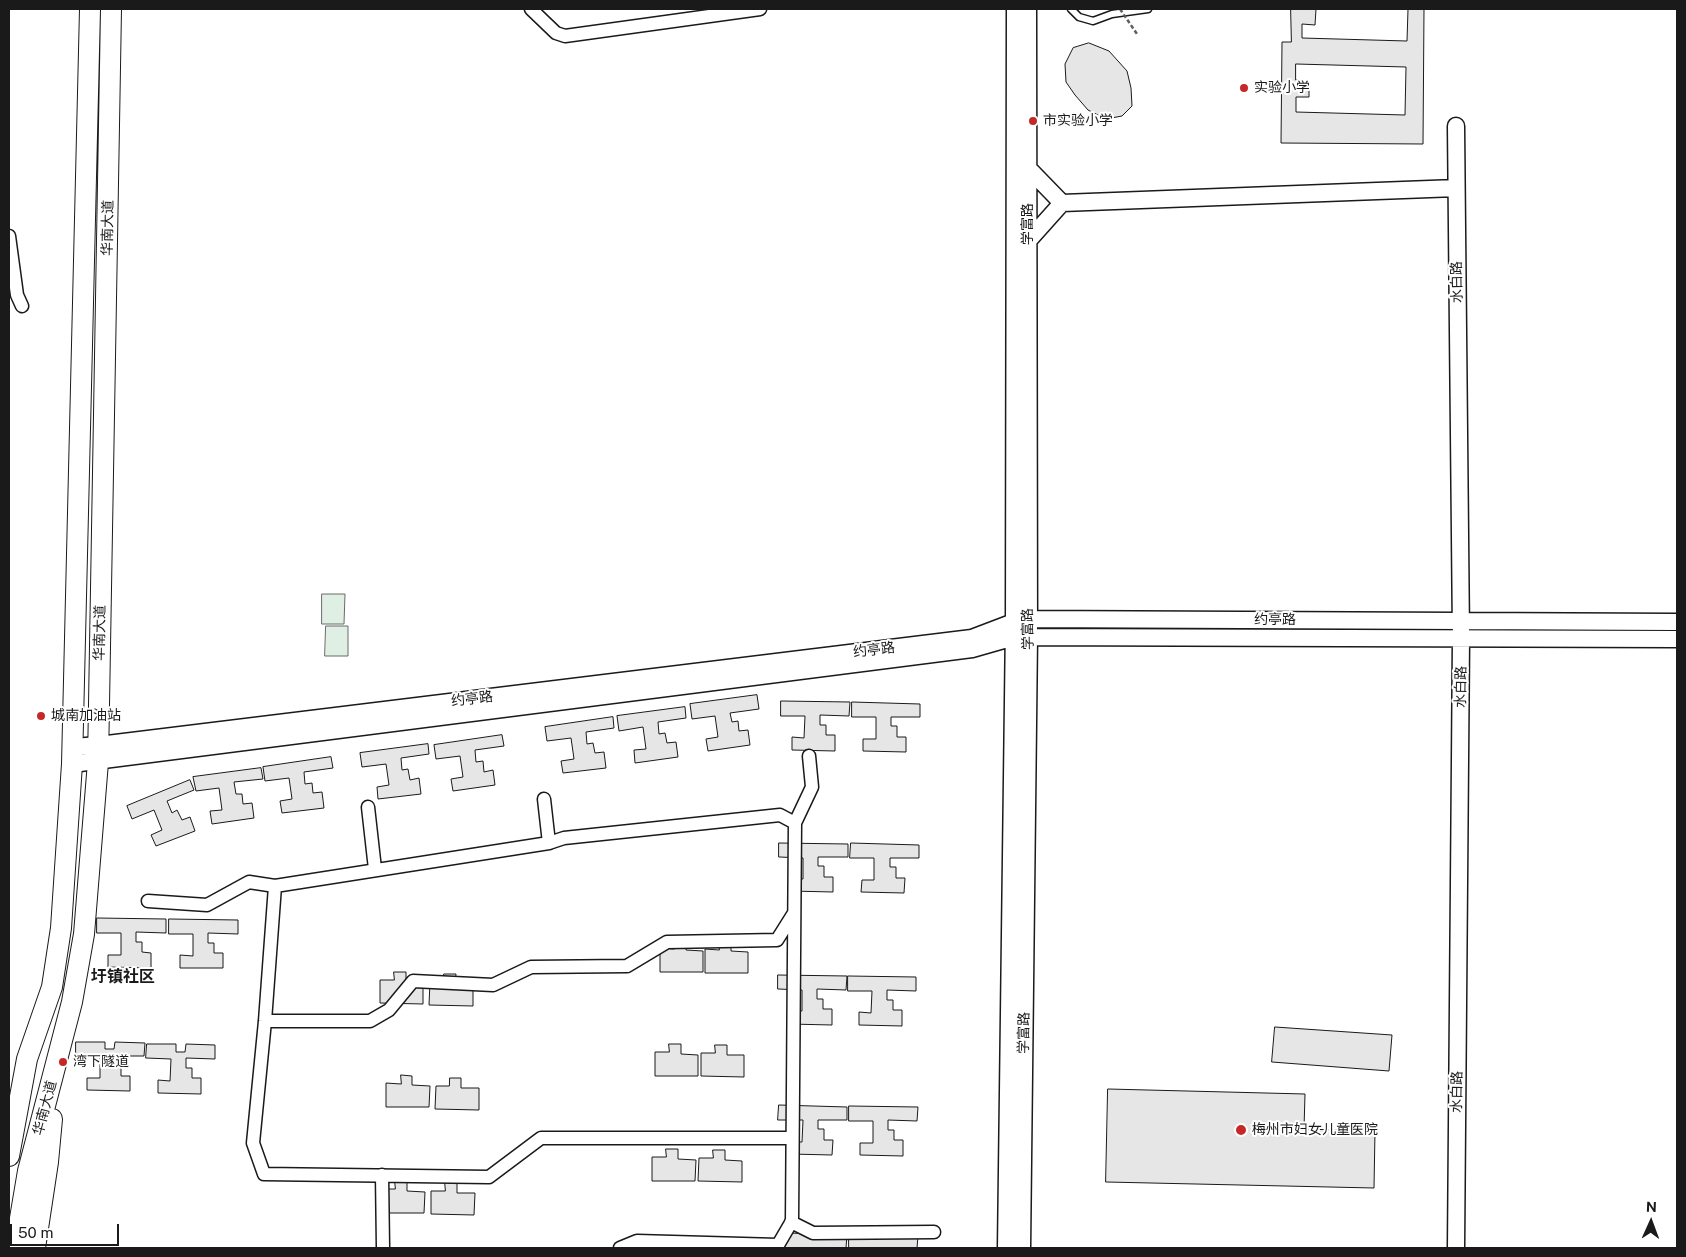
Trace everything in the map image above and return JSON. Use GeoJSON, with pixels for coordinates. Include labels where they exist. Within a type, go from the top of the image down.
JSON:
{"type":"FeatureCollection","features":[{"type":"Feature","properties":{"kind":"main road","name":"华南大道"},"geometry":{"type":"LineString","coordinates":[[9,1156],[28,1060],[52,988],[61,928],[73,755],[90,9]]}},
{"type":"Feature","properties":{"kind":"main road","name":"华南大道"},"geometry":{"type":"LineString","coordinates":[[15,1248],[28,1171],[72,1002],[84,934],[98,754],[111,9]]}},
{"type":"Feature","properties":{"kind":"main road"},"geometry":{"type":"LineString","coordinates":[[9,1099],[28,1060]]}},
{"type":"Feature","properties":{"kind":"main road"},"geometry":{"type":"LineString","coordinates":[[35,1248],[48,1162],[58,1060]]}},
{"type":"Feature","properties":{"kind":"street"},"geometry":{"type":"LineString","coordinates":[[531,9],[556,33],[565,36],[760,9]]}},
{"type":"Feature","properties":{"kind":"street","name":"学富路"},"geometry":{"type":"LineString","coordinates":[[1015,9],[1021,629],[1022,1248]]}},
{"type":"Feature","properties":{"kind":"street","name":"学富路"},"geometry":{"type":"LineString","coordinates":[[1006,1248],[1028,241],[1028,9]]}},
{"type":"Feature","properties":{"kind":"street","name":"水白路"},"geometry":{"type":"LineString","coordinates":[[1456,126],[1461,621],[1456,1248]]}},
{"type":"Feature","properties":{"kind":"street"},"geometry":{"type":"LineString","coordinates":[[1028,168],[1062,203]]}},
{"type":"Feature","properties":{"kind":"street"},"geometry":{"type":"LineString","coordinates":[[1028,241],[1062,203],[1456,188]]}},
{"type":"Feature","properties":{"kind":"street"},"geometry":{"type":"LineString","coordinates":[[9,236],[16,295],[22,306]]}},
{"type":"Feature","properties":{"kind":"street","name":"约亭路"},"geometry":{"type":"LineString","coordinates":[[73,755],[98,754],[972,649],[1021,629],[1461,621],[1677,622]]}},
{"type":"Feature","properties":{"kind":"street","name":"约亭路"},"geometry":{"type":"LineString","coordinates":[[1021,629],[1461,638],[1677,639]]}},
{"type":"Feature","properties":{"kind":"street"},"geometry":{"type":"LineString","coordinates":[[620,1248],[637,1241],[778,1245],[791,1222],[795,822],[812,787],[809,756]]}},
{"type":"Feature","properties":{"kind":"street"},"geometry":{"type":"LineString","coordinates":[[544,799],[549,843]]}},
{"type":"Feature","properties":{"kind":"street"},"geometry":{"type":"LineString","coordinates":[[368,807],[375,869]]}},
{"type":"Feature","properties":{"kind":"street"},"geometry":{"type":"LineString","coordinates":[[148,901],[207,905],[249,882],[275,886],[549,843],[564,838],[780,815],[795,822]]}},
{"type":"Feature","properties":{"kind":"street"},"geometry":{"type":"LineString","coordinates":[[275,886],[265,1021],[253,1143],[264,1174],[489,1177],[541,1138],[792,1138]]}},
{"type":"Feature","properties":{"kind":"street"},"geometry":{"type":"LineString","coordinates":[[265,1021],[370,1021],[389,1010],[413,981],[493,985],[531,967],[627,966],[667,942],[777,940],[794,913]]}},
{"type":"Feature","properties":{"kind":"street"},"geometry":{"type":"LineString","coordinates":[[382,1176],[383,1248]]}},
{"type":"Feature","properties":{"kind":"street"},"geometry":{"type":"LineString","coordinates":[[791,1222],[813,1233],[934,1232]]}},
{"type":"Feature","properties":{"kind":"lane"},"geometry":{"type":"LineString","coordinates":[[1071,9],[1079,17],[1093,21],[1112,14],[1148,9]]}},
{"type":"Feature","properties":{"kind":"path"},"geometry":{"type":"LineString","coordinates":[[1120,9],[1137,34]]}},
{"type":"Feature","properties":{"kind":"green space"},"geometry":{"type":"Polygon","coordinates":[[[322,594],[345,594],[344,624],[322,624],[322,594]]]}},
{"type":"Feature","properties":{"kind":"green space"},"geometry":{"type":"Polygon","coordinates":[[[326,626],[348,626],[348,656],[325,656],[326,626]]]}},
{"type":"Feature","properties":{"kind":"building"},"geometry":{"type":"Polygon","coordinates":[[[1291,9],[1316,9],[1315,25],[1302,24],[1302,38],[1407,41],[1408,9],[1424,9],[1423,144],[1281,143],[1282,42],[1291,42],[1291,9]],[[1296,64],[1296,80],[1309,81],[1309,97],[1296,97],[1296,112],[1405,115],[1406,67],[1296,64]]]}},
{"type":"Feature","properties":{"kind":"building"},"geometry":{"type":"Polygon","coordinates":[[[1089,43],[1109,51],[1127,71],[1131,88],[1132,106],[1122,116],[1106,119],[1088,110],[1066,82],[1065,64],[1073,48],[1089,43]]]}},
{"type":"Feature","properties":{"kind":"building"},"geometry":{"type":"Polygon","coordinates":[[[757,695],[759,709],[730,713],[732,722],[738,721],[739,731],[748,730],[750,745],[708,751],[706,739],[718,737],[715,716],[692,719],[690,704],[757,695]]]}},
{"type":"Feature","properties":{"kind":"building"},"geometry":{"type":"Polygon","coordinates":[[[781,701],[850,702],[849,716],[820,715],[820,725],[826,725],[826,735],[835,735],[835,751],[792,750],[792,737],[804,738],[805,716],[781,716],[781,701]]]}},
{"type":"Feature","properties":{"kind":"building"},"geometry":{"type":"Polygon","coordinates":[[[852,702],[920,704],[920,717],[891,717],[891,726],[897,726],[897,737],[906,737],[906,752],[863,751],[863,739],[876,739],[876,717],[852,717],[852,702]]]}},
{"type":"Feature","properties":{"kind":"building"},"geometry":{"type":"Polygon","coordinates":[[[685,707],[686,718],[658,722],[659,734],[665,733],[667,743],[676,742],[678,757],[635,763],[634,750],[646,749],[643,727],[619,731],[617,716],[685,707]]]}},
{"type":"Feature","properties":{"kind":"building"},"geometry":{"type":"Polygon","coordinates":[[[613,717],[614,728],[586,732],[587,744],[593,743],[595,753],[604,752],[606,768],[563,773],[561,761],[574,759],[571,738],[547,741],[545,727],[613,717]]]}},
{"type":"Feature","properties":{"kind":"building"},"geometry":{"type":"Polygon","coordinates":[[[502,735],[504,746],[475,750],[476,762],[483,761],[484,772],[493,770],[495,785],[453,791],[451,779],[463,777],[460,756],[436,759],[434,745],[502,735]]]}},
{"type":"Feature","properties":{"kind":"building"},"geometry":{"type":"Polygon","coordinates":[[[428,744],[429,754],[401,758],[402,770],[408,769],[410,780],[419,778],[421,794],[378,799],[377,787],[389,785],[386,764],[362,767],[360,753],[428,744]]]}},
{"type":"Feature","properties":{"kind":"building"},"geometry":{"type":"Polygon","coordinates":[[[331,757],[333,768],[304,772],[305,784],[312,783],[313,793],[322,792],[324,808],[282,813],[280,801],[292,799],[289,778],[265,781],[263,767],[331,757]]]}},
{"type":"Feature","properties":{"kind":"building"},"geometry":{"type":"Polygon","coordinates":[[[261,768],[263,779],[234,782],[236,794],[242,794],[243,804],[252,803],[254,818],[212,824],[210,811],[222,810],[219,788],[196,791],[193,777],[261,768]]]}},
{"type":"Feature","properties":{"kind":"building"},"geometry":{"type":"Polygon","coordinates":[[[190,780],[194,790],[167,801],[172,813],[177,810],[182,820],[190,817],[195,831],[156,846],[151,835],[162,830],[154,810],[132,819],[127,806],[190,780]]]}},
{"type":"Feature","properties":{"kind":"building"},"geometry":{"type":"Polygon","coordinates":[[[779,843],[848,844],[848,857],[818,857],[818,866],[824,866],[824,877],[833,877],[833,892],[790,891],[790,879],[803,879],[803,858],[779,857],[779,843]]]}},
{"type":"Feature","properties":{"kind":"building"},"geometry":{"type":"Polygon","coordinates":[[[851,843],[919,845],[919,858],[890,858],[890,867],[896,867],[896,878],[905,878],[904,893],[861,892],[862,880],[874,880],[874,858],[850,858],[851,843]]]}},
{"type":"Feature","properties":{"kind":"building"},"geometry":{"type":"Polygon","coordinates":[[[97,918],[166,919],[166,933],[136,932],[136,942],[142,942],[142,952],[151,953],[151,968],[108,967],[108,955],[121,955],[121,933],[97,933],[97,918]]]}},
{"type":"Feature","properties":{"kind":"building"},"geometry":{"type":"Polygon","coordinates":[[[169,919],[238,920],[238,934],[208,933],[208,943],[214,943],[214,953],[223,953],[223,968],[180,968],[180,955],[193,956],[193,934],[169,934],[169,919]]]}},
{"type":"Feature","properties":{"kind":"building"},"geometry":{"type":"Polygon","coordinates":[[[674,940],[686,941],[686,950],[703,951],[703,972],[660,972],[660,948],[674,949],[674,940]]]}},
{"type":"Feature","properties":{"kind":"building"},"geometry":{"type":"Polygon","coordinates":[[[719,941],[731,942],[731,951],[748,952],[748,973],[705,973],[705,949],[719,950],[719,941]]]}},
{"type":"Feature","properties":{"kind":"building"},"geometry":{"type":"Polygon","coordinates":[[[394,972],[406,972],[406,982],[423,982],[423,1004],[380,1003],[380,980],[394,980],[394,972]]]}},
{"type":"Feature","properties":{"kind":"building"},"geometry":{"type":"Polygon","coordinates":[[[444,974],[456,974],[455,984],[473,984],[473,1006],[429,1005],[430,982],[444,982],[444,974]]]}},
{"type":"Feature","properties":{"kind":"building"},"geometry":{"type":"Polygon","coordinates":[[[778,975],[847,976],[846,990],[817,989],[817,999],[823,999],[823,1009],[832,1009],[832,1025],[789,1024],[789,1011],[802,1011],[802,990],[778,989],[778,975]]]}},
{"type":"Feature","properties":{"kind":"building"},"geometry":{"type":"Polygon","coordinates":[[[848,976],[916,977],[916,991],[887,990],[887,1000],[893,1000],[893,1010],[902,1010],[902,1026],[859,1025],[859,1012],[871,1013],[872,991],[848,991],[848,976]]]}},
{"type":"Feature","properties":{"kind":"building"},"geometry":{"type":"Polygon","coordinates":[[[1275,1027],[1392,1035],[1389,1071],[1272,1062],[1275,1027]]]}},
{"type":"Feature","properties":{"kind":"building"},"geometry":{"type":"Polygon","coordinates":[[[76,1042],[105,1042],[105,1049],[114,1049],[115,1042],[145,1043],[144,1056],[115,1056],[115,1065],[121,1065],[121,1076],[130,1076],[130,1091],[87,1090],[87,1078],[100,1078],[100,1057],[76,1056],[76,1042]]]}},
{"type":"Feature","properties":{"kind":"building"},"geometry":{"type":"Polygon","coordinates":[[[147,1044],[176,1044],[176,1052],[185,1052],[186,1044],[215,1045],[215,1059],[186,1058],[186,1068],[192,1068],[192,1078],[201,1078],[201,1094],[158,1093],[158,1080],[170,1081],[171,1059],[146,1058],[147,1044]]]}},
{"type":"Feature","properties":{"kind":"building"},"geometry":{"type":"Polygon","coordinates":[[[669,1044],[681,1044],[681,1054],[698,1055],[698,1076],[655,1076],[655,1052],[669,1052],[669,1044]]]}},
{"type":"Feature","properties":{"kind":"building"},"geometry":{"type":"Polygon","coordinates":[[[715,1045],[727,1045],[727,1055],[744,1055],[744,1077],[701,1076],[701,1053],[715,1053],[715,1045]]]}},
{"type":"Feature","properties":{"kind":"building"},"geometry":{"type":"Polygon","coordinates":[[[401,1075],[412,1076],[412,1085],[430,1086],[429,1107],[386,1107],[386,1083],[401,1084],[401,1075]]]}},
{"type":"Feature","properties":{"kind":"building"},"geometry":{"type":"Polygon","coordinates":[[[450,1078],[461,1078],[461,1088],[479,1088],[479,1110],[435,1109],[436,1086],[449,1086],[450,1078]]]}},
{"type":"Feature","properties":{"kind":"building"},"geometry":{"type":"Polygon","coordinates":[[[1108,1089],[1305,1094],[1304,1129],[1375,1131],[1374,1188],[1106,1182],[1108,1089]]]}},
{"type":"Feature","properties":{"kind":"building"},"geometry":{"type":"Polygon","coordinates":[[[779,1105],[847,1107],[847,1120],[818,1120],[818,1129],[824,1129],[824,1140],[833,1140],[832,1155],[790,1154],[790,1142],[802,1142],[803,1120],[778,1120],[779,1105]]]}},
{"type":"Feature","properties":{"kind":"building"},"geometry":{"type":"Polygon","coordinates":[[[849,1106],[918,1107],[917,1121],[888,1120],[888,1130],[894,1130],[894,1140],[903,1140],[903,1156],[860,1155],[860,1143],[873,1143],[873,1121],[849,1121],[849,1106]]]}},
{"type":"Feature","properties":{"kind":"building"},"geometry":{"type":"Polygon","coordinates":[[[666,1149],[678,1149],[678,1159],[696,1160],[695,1181],[652,1181],[652,1157],[666,1157],[666,1149]]]}},
{"type":"Feature","properties":{"kind":"building"},"geometry":{"type":"Polygon","coordinates":[[[713,1150],[725,1150],[725,1160],[742,1161],[742,1182],[698,1181],[699,1158],[713,1158],[713,1150]]]}},
{"type":"Feature","properties":{"kind":"building"},"geometry":{"type":"Polygon","coordinates":[[[395,1181],[407,1181],[407,1191],[425,1192],[424,1213],[381,1213],[381,1189],[395,1189],[395,1181]]]}},
{"type":"Feature","properties":{"kind":"building"},"geometry":{"type":"Polygon","coordinates":[[[445,1182],[457,1183],[457,1193],[475,1193],[474,1215],[431,1214],[431,1191],[445,1191],[445,1182]]]}},
{"type":"Feature","properties":{"kind":"building"},"geometry":{"type":"Polygon","coordinates":[[[778,1233],[847,1234],[846,1248],[778,1248],[778,1233]]]}},
{"type":"Feature","properties":{"kind":"building"},"geometry":{"type":"Polygon","coordinates":[[[849,1235],[918,1236],[917,1248],[849,1248],[849,1235]]]}},
{"type":"Feature","properties":{"kind":"place","name":"实验小学"},"geometry":{"type":"Point","coordinates":[1244,88]}},
{"type":"Feature","properties":{"kind":"place","name":"市实验小学"},"geometry":{"type":"Point","coordinates":[1033,121]}},
{"type":"Feature","properties":{"kind":"place","name":"城南加油站"},"geometry":{"type":"Point","coordinates":[41,716]}},
{"type":"Feature","properties":{"kind":"place","name":"湾下隧道"},"geometry":{"type":"Point","coordinates":[63,1062]}},
{"type":"Feature","properties":{"kind":"place","name":"梅州市妇女儿童医院"},"geometry":{"type":"Point","coordinates":[1241,1130]}},
{"type":"Feature","properties":{"kind":"district","name":"圩镇社区"},"geometry":{"type":"Point","coordinates":[123,977]}}]}
